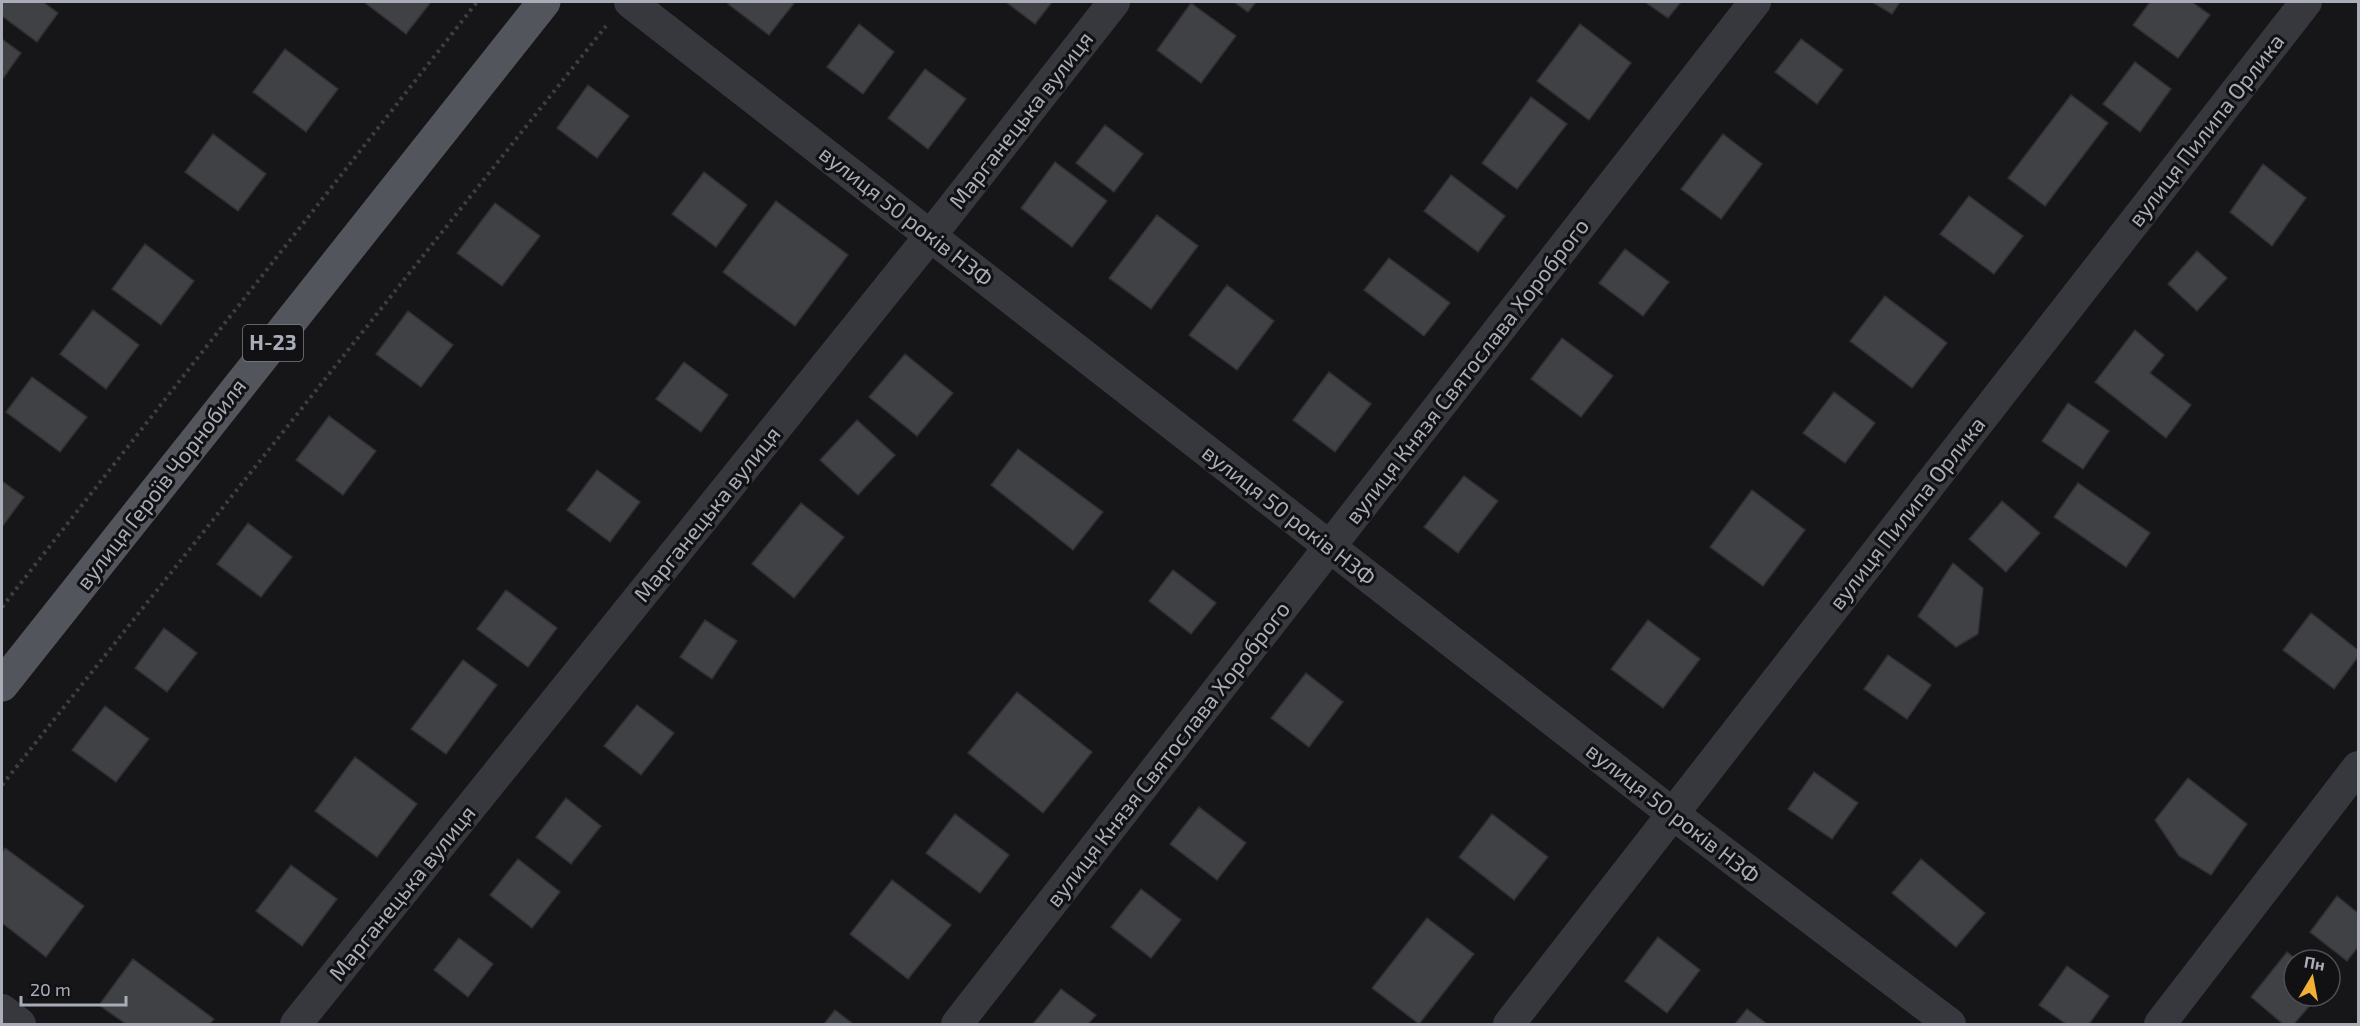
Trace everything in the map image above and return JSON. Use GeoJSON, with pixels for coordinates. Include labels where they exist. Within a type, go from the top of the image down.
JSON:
{"type":"FeatureCollection","features":[{"type":"Feature","properties":{"kind":"main road","name":"вулиця Героїв Чорнобиля"},"geometry":{"type":"LineString","coordinates":[[2,685],[544,2]]}},
{"type":"Feature","properties":{"kind":"street","name":"Марганецька вулиця"},"geometry":{"type":"LineString","coordinates":[[296,1024],[931,235],[1114,2]]}},
{"type":"Feature","properties":{"kind":"street","name":"вулиця Князя Святослава Хороброго"},"geometry":{"type":"LineString","coordinates":[[957,1024],[1755,2]]}},
{"type":"Feature","properties":{"kind":"street","name":"вулиця Пилипа Орлика"},"geometry":{"type":"LineString","coordinates":[[1509,1024],[2306,2]]}},
{"type":"Feature","properties":{"kind":"street","name":"вулиця 50 років НЗФ"},"geometry":{"type":"LineString","coordinates":[[620,11],[931,235],[1673,814],[1950,1024]]}},
{"type":"Feature","properties":{"kind":"street"},"geometry":{"type":"LineString","coordinates":[[2160,1024],[2358,766]]}},
{"type":"Feature","properties":{"kind":"street"},"geometry":{"type":"LineString","coordinates":[[2,1010],[20,1024]]}},
{"type":"Feature","properties":{"kind":"path"},"geometry":{"type":"LineString","coordinates":[[2,607],[477,2]]}},
{"type":"Feature","properties":{"kind":"path"},"geometry":{"type":"LineString","coordinates":[[2,785],[620,11]]}},
{"type":"Feature","properties":{"kind":"building"},"geometry":{"type":"Polygon","coordinates":[[[2,2],[43,2],[58,13],[37,42],[2,16],[2,2]]]}},
{"type":"Feature","properties":{"kind":"building"},"geometry":{"type":"Polygon","coordinates":[[[364,2],[431,2],[406,34],[364,2]]]}},
{"type":"Feature","properties":{"kind":"building"},"geometry":{"type":"Polygon","coordinates":[[[730,2],[795,2],[769,35],[728,4],[730,2]]]}},
{"type":"Feature","properties":{"kind":"building"},"geometry":{"type":"Polygon","coordinates":[[[1006,2],[1052,2],[1035,24],[1006,2]]]}},
{"type":"Feature","properties":{"kind":"building"},"geometry":{"type":"Polygon","coordinates":[[[1234,2],[1256,2],[1248,12],[1234,2]]]}},
{"type":"Feature","properties":{"kind":"building"},"geometry":{"type":"Polygon","coordinates":[[[1645,2],[1681,2],[1668,18],[1645,2]]]}},
{"type":"Feature","properties":{"kind":"building"},"geometry":{"type":"Polygon","coordinates":[[[1872,2],[1900,2],[1892,14],[1872,2]]]}},
{"type":"Feature","properties":{"kind":"building"},"geometry":{"type":"Polygon","coordinates":[[[2150,2],[2192,2],[2210,15],[2178,58],[2133,25],[2150,2]]]}},
{"type":"Feature","properties":{"kind":"building"},"geometry":{"type":"Polygon","coordinates":[[[1191,3],[1236,36],[1201,83],[1157,50],[1191,3]]]}},
{"type":"Feature","properties":{"kind":"building"},"geometry":{"type":"Polygon","coordinates":[[[859,24],[894,52],[863,94],[827,67],[859,24]]]}},
{"type":"Feature","properties":{"kind":"building"},"geometry":{"type":"Polygon","coordinates":[[[1580,24],[1631,63],[1589,120],[1537,81],[1580,24]]]}},
{"type":"Feature","properties":{"kind":"building"},"geometry":{"type":"Polygon","coordinates":[[[2,39],[21,53],[2,80],[2,39]]]}},
{"type":"Feature","properties":{"kind":"building"},"geometry":{"type":"Polygon","coordinates":[[[1801,39],[1843,70],[1817,104],[1775,72],[1801,39]]]}},
{"type":"Feature","properties":{"kind":"building"},"geometry":{"type":"Polygon","coordinates":[[[285,49],[338,89],[306,132],[253,92],[285,49]]]}},
{"type":"Feature","properties":{"kind":"building"},"geometry":{"type":"Polygon","coordinates":[[[2135,62],[2171,89],[2140,132],[2103,104],[2135,62]]]}},
{"type":"Feature","properties":{"kind":"building"},"geometry":{"type":"Polygon","coordinates":[[[925,69],[966,99],[928,149],[888,118],[925,69]]]}},
{"type":"Feature","properties":{"kind":"building"},"geometry":{"type":"Polygon","coordinates":[[[588,85],[629,116],[597,158],[557,128],[588,85]]]}},
{"type":"Feature","properties":{"kind":"building"},"geometry":{"type":"Polygon","coordinates":[[[2071,95],[2108,123],[2045,206],[2008,178],[2071,95]]]}},
{"type":"Feature","properties":{"kind":"building"},"geometry":{"type":"Polygon","coordinates":[[[1531,97],[1567,124],[1517,189],[1482,163],[1531,97]]]}},
{"type":"Feature","properties":{"kind":"building"},"geometry":{"type":"Polygon","coordinates":[[[1105,125],[1143,154],[1114,192],[1076,163],[1105,125]]]}},
{"type":"Feature","properties":{"kind":"building"},"geometry":{"type":"Polygon","coordinates":[[[213,134],[266,174],[238,211],[185,172],[213,134]]]}},
{"type":"Feature","properties":{"kind":"building"},"geometry":{"type":"Polygon","coordinates":[[[1723,134],[1762,164],[1721,219],[1681,189],[1723,134]]]}},
{"type":"Feature","properties":{"kind":"building"},"geometry":{"type":"Polygon","coordinates":[[[1055,162],[1107,201],[1072,247],[1021,208],[1055,162]]]}},
{"type":"Feature","properties":{"kind":"building"},"geometry":{"type":"Polygon","coordinates":[[[2263,164],[2306,198],[2272,246],[2230,212],[2263,164]]]}},
{"type":"Feature","properties":{"kind":"building"},"geometry":{"type":"Polygon","coordinates":[[[704,172],[747,205],[716,247],[672,214],[704,172]]]}},
{"type":"Feature","properties":{"kind":"building"},"geometry":{"type":"Polygon","coordinates":[[[1451,175],[1505,216],[1478,252],[1424,211],[1451,175]]]}},
{"type":"Feature","properties":{"kind":"building"},"geometry":{"type":"Polygon","coordinates":[[[1969,196],[2023,236],[1994,274],[1940,234],[1969,196]]]}},
{"type":"Feature","properties":{"kind":"building"},"geometry":{"type":"Polygon","coordinates":[[[776,201],[848,255],[795,326],[723,272],[776,201]]]}},
{"type":"Feature","properties":{"kind":"building"},"geometry":{"type":"Polygon","coordinates":[[[495,203],[540,236],[502,286],[457,253],[495,203]]]}},
{"type":"Feature","properties":{"kind":"building"},"geometry":{"type":"Polygon","coordinates":[[[1157,215],[1198,246],[1151,309],[1109,278],[1157,215]]]}},
{"type":"Feature","properties":{"kind":"building"},"geometry":{"type":"Polygon","coordinates":[[[145,244],[194,281],[161,325],[112,289],[145,244]]]}},
{"type":"Feature","properties":{"kind":"building"},"geometry":{"type":"Polygon","coordinates":[[[1625,249],[1669,282],[1643,316],[1599,283],[1625,249]]]}},
{"type":"Feature","properties":{"kind":"building"},"geometry":{"type":"Polygon","coordinates":[[[2197,251],[2227,278],[2197,311],[2168,284],[2197,251]]]}},
{"type":"Feature","properties":{"kind":"building"},"geometry":{"type":"Polygon","coordinates":[[[1389,258],[1450,303],[1424,336],[1364,290],[1389,258]]]}},
{"type":"Feature","properties":{"kind":"building"},"geometry":{"type":"Polygon","coordinates":[[[1227,285],[1274,321],[1237,370],[1189,335],[1227,285]]]}},
{"type":"Feature","properties":{"kind":"building"},"geometry":{"type":"Polygon","coordinates":[[[1885,296],[1947,343],[1912,388],[1850,341],[1885,296]]]}},
{"type":"Feature","properties":{"kind":"building"},"geometry":{"type":"Polygon","coordinates":[[[93,310],[139,345],[106,389],[60,354],[93,310]]]}},
{"type":"Feature","properties":{"kind":"building"},"geometry":{"type":"Polygon","coordinates":[[[408,311],[453,345],[421,387],[376,354],[408,311]]]}},
{"type":"Feature","properties":{"kind":"building"},"geometry":{"type":"Polygon","coordinates":[[[2135,330],[2164,355],[2150,373],[2191,405],[2166,438],[2095,382],[2135,330]]]}},
{"type":"Feature","properties":{"kind":"building"},"geometry":{"type":"Polygon","coordinates":[[[1562,338],[1613,376],[1581,417],[1531,379],[1562,338]]]}},
{"type":"Feature","properties":{"kind":"building"},"geometry":{"type":"Polygon","coordinates":[[[905,354],[953,393],[917,436],[869,397],[905,354]]]}},
{"type":"Feature","properties":{"kind":"building"},"geometry":{"type":"Polygon","coordinates":[[[684,362],[728,395],[701,432],[656,399],[684,362]]]}},
{"type":"Feature","properties":{"kind":"building"},"geometry":{"type":"Polygon","coordinates":[[[1329,372],[1371,404],[1335,452],[1293,420],[1329,372]]]}},
{"type":"Feature","properties":{"kind":"building"},"geometry":{"type":"Polygon","coordinates":[[[32,377],[87,417],[60,452],[6,412],[32,377]]]}},
{"type":"Feature","properties":{"kind":"building"},"geometry":{"type":"Polygon","coordinates":[[[1834,392],[1875,423],[1845,463],[1803,433],[1834,392]]]}},
{"type":"Feature","properties":{"kind":"building"},"geometry":{"type":"Polygon","coordinates":[[[2068,403],[2109,431],[2083,469],[2042,441],[2068,403]]]}},
{"type":"Feature","properties":{"kind":"building"},"geometry":{"type":"Polygon","coordinates":[[[329,416],[376,451],[343,495],[296,460],[329,416]]]}},
{"type":"Feature","properties":{"kind":"building"},"geometry":{"type":"Polygon","coordinates":[[[857,420],[895,455],[858,495],[820,460],[857,420]]]}},
{"type":"Feature","properties":{"kind":"building"},"geometry":{"type":"Polygon","coordinates":[[[1018,449],[1103,512],[1073,550],[991,485],[1018,449]]]}},
{"type":"Feature","properties":{"kind":"building"},"geometry":{"type":"Polygon","coordinates":[[[597,470],[640,502],[610,542],[567,510],[597,470]]]}},
{"type":"Feature","properties":{"kind":"building"},"geometry":{"type":"Polygon","coordinates":[[[1464,476],[1498,501],[1458,553],[1424,527],[1464,476]]]}},
{"type":"Feature","properties":{"kind":"building"},"geometry":{"type":"Polygon","coordinates":[[[2,481],[24,497],[2,527],[2,481]]]}},
{"type":"Feature","properties":{"kind":"building"},"geometry":{"type":"Polygon","coordinates":[[[2078,483],[2150,533],[2126,567],[2054,517],[2078,483]]]}},
{"type":"Feature","properties":{"kind":"building"},"geometry":{"type":"Polygon","coordinates":[[[1752,490],[1805,530],[1763,586],[1710,547],[1752,490]]]}},
{"type":"Feature","properties":{"kind":"building"},"geometry":{"type":"Polygon","coordinates":[[[2002,501],[2040,533],[2006,572],[1969,539],[2002,501]]]}},
{"type":"Feature","properties":{"kind":"building"},"geometry":{"type":"Polygon","coordinates":[[[801,503],[844,537],[794,598],[752,564],[801,503]]]}},
{"type":"Feature","properties":{"kind":"building"},"geometry":{"type":"Polygon","coordinates":[[[248,523],[292,557],[261,597],[217,564],[248,523]]]}},
{"type":"Feature","properties":{"kind":"building"},"geometry":{"type":"Polygon","coordinates":[[[1953,563],[1983,588],[1978,634],[1956,647],[1918,616],[1953,563]]]}},
{"type":"Feature","properties":{"kind":"building"},"geometry":{"type":"Polygon","coordinates":[[[1173,570],[1216,603],[1191,634],[1149,601],[1173,570]]]}},
{"type":"Feature","properties":{"kind":"building"},"geometry":{"type":"Polygon","coordinates":[[[506,590],[557,628],[528,667],[477,629],[506,590]]]}},
{"type":"Feature","properties":{"kind":"building"},"geometry":{"type":"Polygon","coordinates":[[[2311,613],[2358,650],[2358,657],[2334,689],[2283,650],[2311,613]]]}},
{"type":"Feature","properties":{"kind":"building"},"geometry":{"type":"Polygon","coordinates":[[[705,620],[737,641],[712,679],[680,657],[705,620]]]}},
{"type":"Feature","properties":{"kind":"building"},"geometry":{"type":"Polygon","coordinates":[[[1648,620],[1700,659],[1663,708],[1611,669],[1648,620]]]}},
{"type":"Feature","properties":{"kind":"building"},"geometry":{"type":"Polygon","coordinates":[[[164,628],[197,653],[167,692],[135,668],[164,628]]]}},
{"type":"Feature","properties":{"kind":"building"},"geometry":{"type":"Polygon","coordinates":[[[1888,655],[1931,685],[1907,719],[1864,689],[1888,655]]]}},
{"type":"Feature","properties":{"kind":"building"},"geometry":{"type":"Polygon","coordinates":[[[463,660],[497,685],[446,754],[411,729],[463,660]]]}},
{"type":"Feature","properties":{"kind":"building"},"geometry":{"type":"Polygon","coordinates":[[[1306,673],[1343,702],[1309,747],[1271,718],[1306,673]]]}},
{"type":"Feature","properties":{"kind":"building"},"geometry":{"type":"Polygon","coordinates":[[[1017,692],[1092,752],[1043,813],[968,753],[1017,692]]]}},
{"type":"Feature","properties":{"kind":"building"},"geometry":{"type":"Polygon","coordinates":[[[637,705],[674,733],[641,775],[604,746],[637,705]]]}},
{"type":"Feature","properties":{"kind":"building"},"geometry":{"type":"Polygon","coordinates":[[[105,706],[149,739],[116,782],[72,750],[105,706]]]}},
{"type":"Feature","properties":{"kind":"building"},"geometry":{"type":"Polygon","coordinates":[[[355,757],[417,804],[377,857],[315,811],[355,757]]]}},
{"type":"Feature","properties":{"kind":"building"},"geometry":{"type":"Polygon","coordinates":[[[1814,772],[1858,803],[1832,839],[1788,809],[1814,772]]]}},
{"type":"Feature","properties":{"kind":"building"},"geometry":{"type":"Polygon","coordinates":[[[2188,778],[2247,824],[2211,875],[2179,856],[2155,820],[2188,778]]]}},
{"type":"Feature","properties":{"kind":"building"},"geometry":{"type":"Polygon","coordinates":[[[566,798],[601,826],[571,864],[536,837],[566,798]]]}},
{"type":"Feature","properties":{"kind":"building"},"geometry":{"type":"Polygon","coordinates":[[[1199,807],[1246,843],[1217,880],[1170,844],[1199,807]]]}},
{"type":"Feature","properties":{"kind":"building"},"geometry":{"type":"Polygon","coordinates":[[[955,814],[1009,855],[980,893],[926,853],[955,814]]]}},
{"type":"Feature","properties":{"kind":"building"},"geometry":{"type":"Polygon","coordinates":[[[1492,814],[1548,857],[1514,900],[1459,857],[1492,814]]]}},
{"type":"Feature","properties":{"kind":"building"},"geometry":{"type":"Polygon","coordinates":[[[5,848],[84,906],[46,957],[2,923],[2,853],[5,848]]]}},
{"type":"Feature","properties":{"kind":"building"},"geometry":{"type":"Polygon","coordinates":[[[518,859],[560,892],[532,928],[490,895],[518,859]]]}},
{"type":"Feature","properties":{"kind":"building"},"geometry":{"type":"Polygon","coordinates":[[[1921,859],[1985,913],[1956,947],[1892,893],[1921,859]]]}},
{"type":"Feature","properties":{"kind":"building"},"geometry":{"type":"Polygon","coordinates":[[[291,865],[337,899],[302,946],[256,911],[291,865]]]}},
{"type":"Feature","properties":{"kind":"building"},"geometry":{"type":"Polygon","coordinates":[[[892,880],[951,925],[908,979],[850,934],[892,880]]]}},
{"type":"Feature","properties":{"kind":"building"},"geometry":{"type":"Polygon","coordinates":[[[1141,889],[1181,920],[1151,958],[1111,927],[1141,889]]]}},
{"type":"Feature","properties":{"kind":"building"},"geometry":{"type":"Polygon","coordinates":[[[2337,896],[2358,913],[2358,947],[2347,961],[2342,957],[2342,948],[2330,948],[2310,932],[2337,896]]]}},
{"type":"Feature","properties":{"kind":"building"},"geometry":{"type":"Polygon","coordinates":[[[1427,918],[1474,954],[1419,1024],[1372,988],[1427,918]]]}},
{"type":"Feature","properties":{"kind":"building"},"geometry":{"type":"Polygon","coordinates":[[[1658,937],[1700,970],[1667,1013],[1625,981],[1658,937]]]}},
{"type":"Feature","properties":{"kind":"building"},"geometry":{"type":"Polygon","coordinates":[[[459,938],[493,964],[468,997],[434,970],[459,938]]]}},
{"type":"Feature","properties":{"kind":"building"},"geometry":{"type":"Polygon","coordinates":[[[2282,958],[2282,1008],[2308,1008],[2294,1024],[2283,1024],[2251,997],[2282,958]]]}},
{"type":"Feature","properties":{"kind":"building"},"geometry":{"type":"Polygon","coordinates":[[[133,959],[214,1019],[210,1024],[126,1024],[99,1005],[133,959]]]}},
{"type":"Feature","properties":{"kind":"building"},"geometry":{"type":"Polygon","coordinates":[[[2067,966],[2109,996],[2089,1024],[2066,1024],[2039,1005],[2067,966]]]}},
{"type":"Feature","properties":{"kind":"building"},"geometry":{"type":"Polygon","coordinates":[[[1061,989],[1096,1015],[1088,1024],[1033,1024],[1061,989]]]}},
{"type":"Feature","properties":{"kind":"building"},"geometry":{"type":"Polygon","coordinates":[[[1747,1009],[1767,1024],[1735,1024],[1747,1009]]]}},
{"type":"Feature","properties":{"kind":"building"},"geometry":{"type":"Polygon","coordinates":[[[835,1010],[853,1024],[824,1024],[835,1010]]]}}]}
